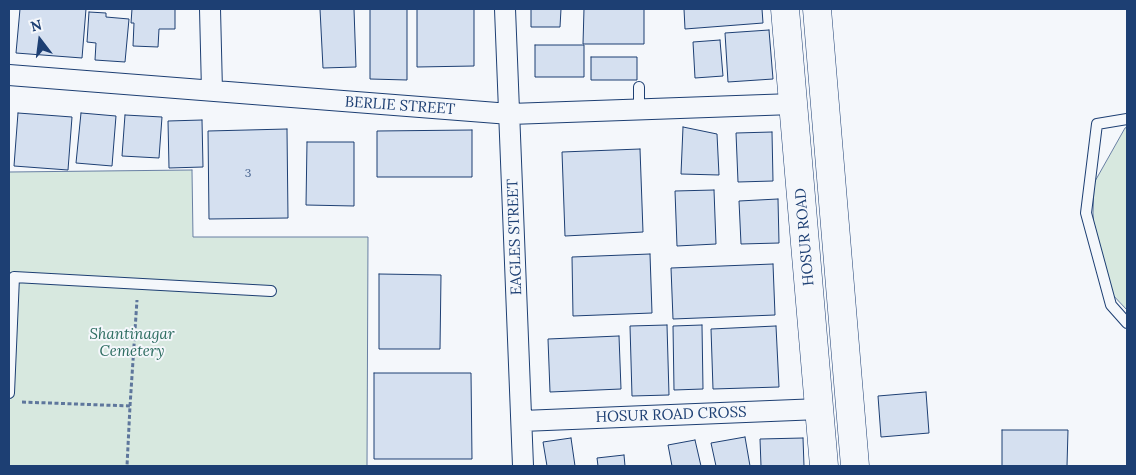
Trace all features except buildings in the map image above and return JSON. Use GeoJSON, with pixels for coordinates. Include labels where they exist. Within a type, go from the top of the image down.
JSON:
{"type":"FeatureCollection","features":[{"type":"Feature","properties":{"kind":"main road","name":"HOSUR ROAD"},"geometry":{"type":"LineString","coordinates":[[785,9],[824,466]]}},
{"type":"Feature","properties":{"kind":"main road","name":"HOSUR ROAD"},"geometry":{"type":"LineString","coordinates":[[817,9],[855,466]]}},
{"type":"Feature","properties":{"kind":"street"},"geometry":{"type":"LineString","coordinates":[[210,9],[212,91]]}},
{"type":"Feature","properties":{"kind":"street","name":"EAGLES STREET"},"geometry":{"type":"LineString","coordinates":[[506,9],[523,466]]}},
{"type":"Feature","properties":{"kind":"street","name":"BERLIE STREET"},"geometry":{"type":"LineString","coordinates":[[9,74],[510,114],[793,104]]}},
{"type":"Feature","properties":{"kind":"street","name":"HOSUR ROAD CROSS"},"geometry":{"type":"LineString","coordinates":[[522,421],[820,409]]}},
{"type":"Feature","properties":{"kind":"lane"},"geometry":{"type":"LineString","coordinates":[[639,87],[639,110]]}},
{"type":"Feature","properties":{"kind":"lane"},"geometry":{"type":"LineString","coordinates":[[1127,119],[1097,124],[1086,213],[1111,305],[1127,323]]}},
{"type":"Feature","properties":{"kind":"lane"},"geometry":{"type":"LineString","coordinates":[[9,393],[14,278],[271,291]]}},
{"type":"Feature","properties":{"kind":"path"},"geometry":{"type":"LineString","coordinates":[[128,466],[138,284]]}},
{"type":"Feature","properties":{"kind":"path"},"geometry":{"type":"LineString","coordinates":[[18,401],[130,406]]}},
{"type":"Feature","properties":{"kind":"green space"},"geometry":{"type":"Polygon","coordinates":[[[1127,127],[1127,310],[1110,292],[1096,263],[1093,213],[1094,183],[1127,127]]]}},
{"type":"Feature","properties":{"kind":"green space","name":"Shantinagar Cemetery"},"geometry":{"type":"Polygon","coordinates":[[[192,170],[193,237],[368,237],[367,466],[9,466],[9,172],[192,170]]]}}]}
